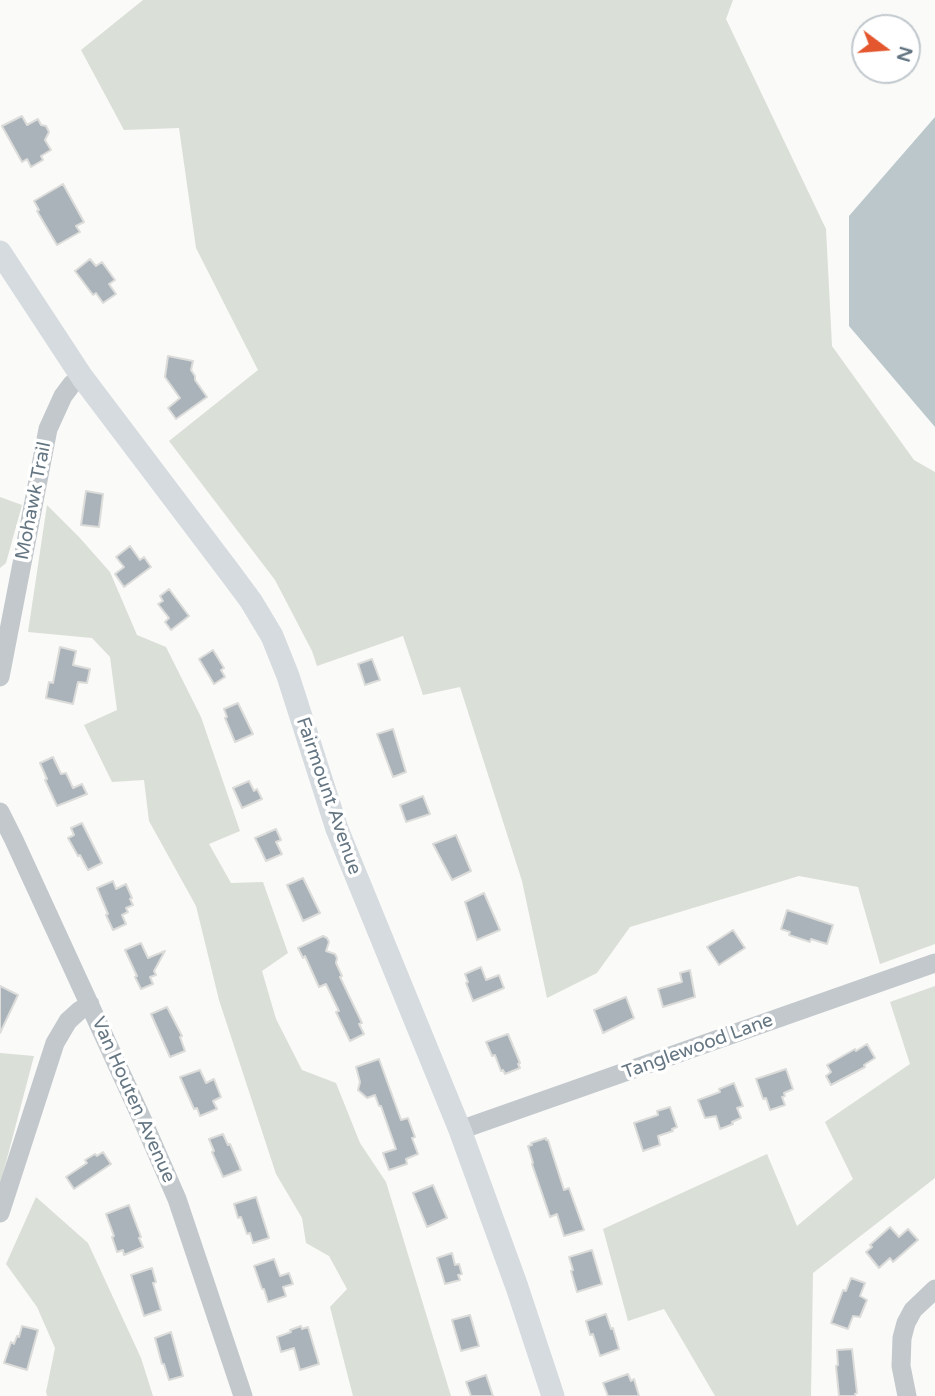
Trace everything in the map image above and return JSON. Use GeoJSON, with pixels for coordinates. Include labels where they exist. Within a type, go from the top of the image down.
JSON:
{"type":"FeatureCollection","features":[{"type":"Feature","properties":{"kind":"main road","name":"Fairmount Avenue"},"geometry":{"type":"LineString","coordinates":[[0,251],[82,377],[232,573],[272,636],[288,676],[337,829],[460,1130],[553,1396]]}},
{"type":"Feature","properties":{"kind":"street","name":"Mohawk Trail"},"geometry":{"type":"LineString","coordinates":[[0,677],[48,429],[67,389],[82,377]]}},
{"type":"Feature","properties":{"kind":"street","name":"Van Houten Avenue"},"geometry":{"type":"LineString","coordinates":[[0,812],[177,1199],[243,1396]]}},
{"type":"Feature","properties":{"kind":"street","name":"Tanglewood Lane"},"geometry":{"type":"LineString","coordinates":[[460,1130],[935,963]]}},
{"type":"Feature","properties":{"kind":"street"},"geometry":{"type":"LineString","coordinates":[[0,1213],[55,1043],[68,1021],[90,1004]]}},
{"type":"Feature","properties":{"kind":"street"},"geometry":{"type":"LineString","coordinates":[[907,1396],[901,1366],[902,1338],[913,1310],[935,1289]]}},
{"type":"Feature","properties":{"kind":"shaded area"},"geometry":{"type":"Polygon","coordinates":[[[143,0],[733,0],[726,19],[826,229],[832,346],[914,460],[935,472],[935,944],[880,964],[858,887],[799,876],[630,927],[597,973],[547,998],[522,881],[460,687],[423,695],[403,636],[317,666],[275,580],[169,441],[258,370],[196,248],[179,128],[124,130],[81,50],[143,0]]]}},
{"type":"Feature","properties":{"kind":"shaded area"},"geometry":{"type":"Polygon","coordinates":[[[935,117],[935,427],[849,326],[849,216],[935,117]]]}},
{"type":"Feature","properties":{"kind":"shaded area"},"geometry":{"type":"Polygon","coordinates":[[[0,497],[22,505],[6,563],[0,568],[0,497]]]}},
{"type":"Feature","properties":{"kind":"shaded area"},"geometry":{"type":"Polygon","coordinates":[[[47,505],[110,572],[137,635],[166,647],[201,717],[240,831],[209,844],[231,883],[263,882],[288,953],[262,971],[276,1019],[302,1070],[336,1083],[360,1143],[386,1182],[451,1396],[353,1396],[330,1307],[347,1289],[329,1256],[306,1243],[302,1218],[276,1174],[219,1000],[196,906],[149,821],[144,780],[112,782],[84,725],[117,710],[110,657],[92,638],[28,632],[47,505]]]}},
{"type":"Feature","properties":{"kind":"shaded area"},"geometry":{"type":"Polygon","coordinates":[[[935,986],[935,1178],[813,1273],[811,1396],[715,1396],[664,1309],[628,1321],[603,1229],[767,1154],[797,1226],[853,1179],[825,1122],[910,1064],[890,1002],[935,986]]]}},
{"type":"Feature","properties":{"kind":"shaded area"},"geometry":{"type":"Polygon","coordinates":[[[0,1053],[34,1056],[0,1185],[0,1053]]]}},
{"type":"Feature","properties":{"kind":"shaded area"},"geometry":{"type":"Polygon","coordinates":[[[36,1197],[88,1243],[141,1358],[153,1396],[47,1396],[55,1348],[37,1307],[6,1264],[36,1197]]]}},
{"type":"Feature","properties":{"kind":"building"},"geometry":{"type":"Polygon","coordinates":[[[22,116],[27,125],[38,119],[49,132],[45,140],[51,150],[41,156],[43,160],[31,167],[27,159],[22,162],[2,126],[22,116]]]}},
{"type":"Feature","properties":{"kind":"building"},"geometry":{"type":"Polygon","coordinates":[[[63,184],[84,222],[76,226],[80,232],[57,245],[34,201],[63,184]]]}},
{"type":"Feature","properties":{"kind":"building"},"geometry":{"type":"Polygon","coordinates":[[[90,259],[96,266],[102,262],[115,280],[109,284],[116,294],[103,303],[96,293],[93,295],[75,271],[90,259]]]}},
{"type":"Feature","properties":{"kind":"building"},"geometry":{"type":"Polygon","coordinates":[[[168,356],[193,361],[191,370],[207,397],[176,419],[168,408],[180,398],[165,377],[168,356]]]}},
{"type":"Feature","properties":{"kind":"building"},"geometry":{"type":"Polygon","coordinates":[[[86,491],[103,494],[99,527],[81,525],[86,491]]]}},
{"type":"Feature","properties":{"kind":"building"},"geometry":{"type":"Polygon","coordinates":[[[130,546],[140,560],[144,557],[151,567],[124,587],[115,574],[124,567],[116,557],[130,546]]]}},
{"type":"Feature","properties":{"kind":"building"},"geometry":{"type":"Polygon","coordinates":[[[169,589],[189,616],[171,630],[165,622],[169,618],[158,604],[163,601],[160,596],[169,589]]]}},
{"type":"Feature","properties":{"kind":"building"},"geometry":{"type":"Polygon","coordinates":[[[60,647],[76,651],[73,665],[90,669],[87,683],[78,682],[73,704],[46,698],[49,682],[53,683],[60,647]]]}},
{"type":"Feature","properties":{"kind":"building"},"geometry":{"type":"Polygon","coordinates":[[[213,650],[224,668],[221,670],[225,677],[214,684],[199,659],[213,650]]]}},
{"type":"Feature","properties":{"kind":"building"},"geometry":{"type":"Polygon","coordinates":[[[372,659],[380,680],[365,685],[358,664],[372,659]]]}},
{"type":"Feature","properties":{"kind":"building"},"geometry":{"type":"Polygon","coordinates":[[[238,703],[253,734],[235,742],[224,709],[238,703]]]}},
{"type":"Feature","properties":{"kind":"building"},"geometry":{"type":"Polygon","coordinates":[[[393,729],[406,772],[393,777],[377,734],[393,729]]]}},
{"type":"Feature","properties":{"kind":"building"},"geometry":{"type":"Polygon","coordinates":[[[53,757],[61,774],[66,773],[73,788],[82,784],[87,794],[57,806],[40,763],[53,757]]]}},
{"type":"Feature","properties":{"kind":"building"},"geometry":{"type":"Polygon","coordinates":[[[249,781],[262,799],[242,808],[233,788],[249,781]]]}},
{"type":"Feature","properties":{"kind":"building"},"geometry":{"type":"Polygon","coordinates":[[[423,796],[430,814],[406,822],[400,805],[423,796]]]}},
{"type":"Feature","properties":{"kind":"building"},"geometry":{"type":"Polygon","coordinates":[[[82,823],[102,863],[88,870],[68,838],[74,835],[71,828],[82,823]]]}},
{"type":"Feature","properties":{"kind":"building"},"geometry":{"type":"Polygon","coordinates":[[[276,829],[281,840],[276,842],[282,854],[266,861],[255,838],[276,829]]]}},
{"type":"Feature","properties":{"kind":"building"},"geometry":{"type":"Polygon","coordinates":[[[456,835],[471,871],[452,880],[433,844],[456,835]]]}},
{"type":"Feature","properties":{"kind":"building"},"geometry":{"type":"Polygon","coordinates":[[[303,878],[320,913],[303,921],[287,885],[303,878]]]}},
{"type":"Feature","properties":{"kind":"building"},"geometry":{"type":"Polygon","coordinates":[[[113,881],[116,889],[126,884],[133,905],[126,908],[128,912],[122,915],[126,924],[113,930],[97,888],[113,881]]]}},
{"type":"Feature","properties":{"kind":"building"},"geometry":{"type":"Polygon","coordinates":[[[484,893],[500,930],[477,940],[465,902],[484,893]]]}},
{"type":"Feature","properties":{"kind":"building"},"geometry":{"type":"Polygon","coordinates":[[[787,910],[833,925],[827,944],[811,939],[810,942],[789,935],[790,932],[781,929],[787,910]]]}},
{"type":"Feature","properties":{"kind":"building"},"geometry":{"type":"Polygon","coordinates":[[[733,930],[745,948],[719,965],[707,947],[733,930]]]}},
{"type":"Feature","properties":{"kind":"building"},"geometry":{"type":"Polygon","coordinates":[[[323,936],[329,942],[326,951],[335,954],[337,958],[336,963],[342,976],[340,977],[362,1023],[359,1024],[364,1034],[350,1041],[326,984],[319,987],[305,956],[303,958],[298,948],[323,936]]]}},
{"type":"Feature","properties":{"kind":"building"},"geometry":{"type":"Polygon","coordinates":[[[141,943],[148,958],[165,951],[154,971],[156,975],[150,977],[153,984],[141,989],[125,950],[141,943]]]}},
{"type":"Feature","properties":{"kind":"building"},"geometry":{"type":"Polygon","coordinates":[[[481,967],[486,980],[499,975],[504,988],[473,1001],[465,974],[481,967]]]}},
{"type":"Feature","properties":{"kind":"building"},"geometry":{"type":"Polygon","coordinates":[[[690,970],[695,997],[663,1007],[658,989],[682,982],[680,973],[690,970]]]}},
{"type":"Feature","properties":{"kind":"building"},"geometry":{"type":"Polygon","coordinates":[[[0,986],[18,995],[0,1033],[0,986]]]}},
{"type":"Feature","properties":{"kind":"building"},"geometry":{"type":"Polygon","coordinates":[[[626,997],[634,1018],[603,1033],[594,1010],[626,997]]]}},
{"type":"Feature","properties":{"kind":"building"},"geometry":{"type":"Polygon","coordinates":[[[167,1007],[182,1036],[180,1037],[185,1051],[170,1057],[151,1014],[167,1007]]]}},
{"type":"Feature","properties":{"kind":"building"},"geometry":{"type":"Polygon","coordinates":[[[508,1034],[520,1068],[505,1074],[486,1042],[508,1034]]]}},
{"type":"Feature","properties":{"kind":"building"},"geometry":{"type":"Polygon","coordinates":[[[867,1044],[875,1058],[864,1065],[865,1067],[831,1085],[826,1076],[831,1072],[827,1065],[867,1044]]]}},
{"type":"Feature","properties":{"kind":"building"},"geometry":{"type":"Polygon","coordinates":[[[379,1059],[401,1120],[408,1118],[418,1154],[406,1159],[407,1164],[389,1170],[383,1153],[396,1149],[381,1106],[375,1095],[367,1098],[358,1090],[360,1082],[356,1067],[379,1059]]]}},
{"type":"Feature","properties":{"kind":"building"},"geometry":{"type":"Polygon","coordinates":[[[786,1069],[793,1089],[782,1097],[785,1105],[770,1110],[756,1079],[786,1069]]]}},
{"type":"Feature","properties":{"kind":"building"},"geometry":{"type":"Polygon","coordinates":[[[200,1070],[206,1083],[214,1079],[221,1097],[213,1101],[217,1109],[200,1116],[197,1108],[194,1109],[180,1077],[200,1070]]]}},
{"type":"Feature","properties":{"kind":"building"},"geometry":{"type":"Polygon","coordinates":[[[734,1083],[743,1106],[737,1108],[741,1118],[720,1129],[716,1116],[705,1118],[698,1100],[720,1092],[719,1089],[734,1083]]]}},
{"type":"Feature","properties":{"kind":"building"},"geometry":{"type":"Polygon","coordinates":[[[670,1107],[677,1127],[658,1136],[660,1145],[643,1151],[634,1123],[658,1115],[657,1111],[670,1107]]]}},
{"type":"Feature","properties":{"kind":"building"},"geometry":{"type":"Polygon","coordinates":[[[223,1134],[241,1170],[223,1177],[209,1139],[223,1134]]]}},
{"type":"Feature","properties":{"kind":"building"},"geometry":{"type":"Polygon","coordinates":[[[546,1138],[564,1190],[569,1188],[584,1230],[564,1236],[557,1214],[550,1217],[528,1146],[546,1138]]]}},
{"type":"Feature","properties":{"kind":"building"},"geometry":{"type":"Polygon","coordinates":[[[103,1152],[111,1164],[74,1189],[66,1177],[87,1163],[85,1160],[103,1152]]]}},
{"type":"Feature","properties":{"kind":"building"},"geometry":{"type":"Polygon","coordinates":[[[433,1185],[447,1218],[427,1227],[413,1193],[433,1185]]]}},
{"type":"Feature","properties":{"kind":"building"},"geometry":{"type":"Polygon","coordinates":[[[256,1197],[269,1238],[253,1243],[241,1217],[238,1218],[234,1204],[256,1197]]]}},
{"type":"Feature","properties":{"kind":"building"},"geometry":{"type":"Polygon","coordinates":[[[129,1205],[143,1247],[124,1255],[123,1250],[117,1252],[106,1214],[129,1205]]]}},
{"type":"Feature","properties":{"kind":"building"},"geometry":{"type":"Polygon","coordinates":[[[890,1227],[899,1237],[908,1229],[918,1240],[893,1262],[890,1258],[879,1268],[866,1252],[890,1227]]]}},
{"type":"Feature","properties":{"kind":"building"},"geometry":{"type":"Polygon","coordinates":[[[592,1250],[602,1284],[577,1292],[569,1257],[592,1250]]]}},
{"type":"Feature","properties":{"kind":"building"},"geometry":{"type":"Polygon","coordinates":[[[452,1253],[455,1265],[459,1264],[462,1274],[458,1275],[460,1280],[445,1284],[437,1258],[452,1253]]]}},
{"type":"Feature","properties":{"kind":"building"},"geometry":{"type":"Polygon","coordinates":[[[274,1259],[280,1276],[289,1273],[293,1284],[283,1287],[286,1296],[268,1302],[254,1266],[274,1259]]]}},
{"type":"Feature","properties":{"kind":"building"},"geometry":{"type":"Polygon","coordinates":[[[152,1268],[156,1282],[153,1283],[161,1310],[144,1316],[131,1275],[152,1268]]]}},
{"type":"Feature","properties":{"kind":"building"},"geometry":{"type":"Polygon","coordinates":[[[851,1278],[865,1283],[860,1296],[867,1300],[860,1317],[853,1316],[848,1329],[831,1323],[843,1290],[846,1291],[851,1278]]]}},
{"type":"Feature","properties":{"kind":"building"},"geometry":{"type":"Polygon","coordinates":[[[606,1314],[619,1349],[600,1356],[586,1321],[606,1314]]]}},
{"type":"Feature","properties":{"kind":"building"},"geometry":{"type":"Polygon","coordinates":[[[470,1315],[479,1346],[461,1351],[452,1320],[470,1315]]]}},
{"type":"Feature","properties":{"kind":"building"},"geometry":{"type":"Polygon","coordinates":[[[22,1326],[38,1330],[27,1370],[4,1363],[11,1342],[14,1344],[17,1336],[19,1337],[22,1326]]]}},
{"type":"Feature","properties":{"kind":"building"},"geometry":{"type":"Polygon","coordinates":[[[301,1326],[302,1329],[308,1327],[319,1364],[300,1370],[294,1348],[281,1352],[277,1337],[301,1326]]]}},
{"type":"Feature","properties":{"kind":"building"},"geometry":{"type":"Polygon","coordinates":[[[171,1332],[183,1376],[169,1380],[155,1338],[171,1332]]]}},
{"type":"Feature","properties":{"kind":"building"},"geometry":{"type":"Polygon","coordinates":[[[852,1349],[857,1393],[855,1396],[839,1396],[837,1350],[852,1349]]]}},
{"type":"Feature","properties":{"kind":"building"},"geometry":{"type":"Polygon","coordinates":[[[628,1374],[631,1381],[634,1379],[639,1396],[608,1396],[603,1383],[628,1374]]]}},
{"type":"Feature","properties":{"kind":"building"},"geometry":{"type":"Polygon","coordinates":[[[486,1375],[493,1396],[471,1396],[466,1382],[486,1375]]]}}]}
